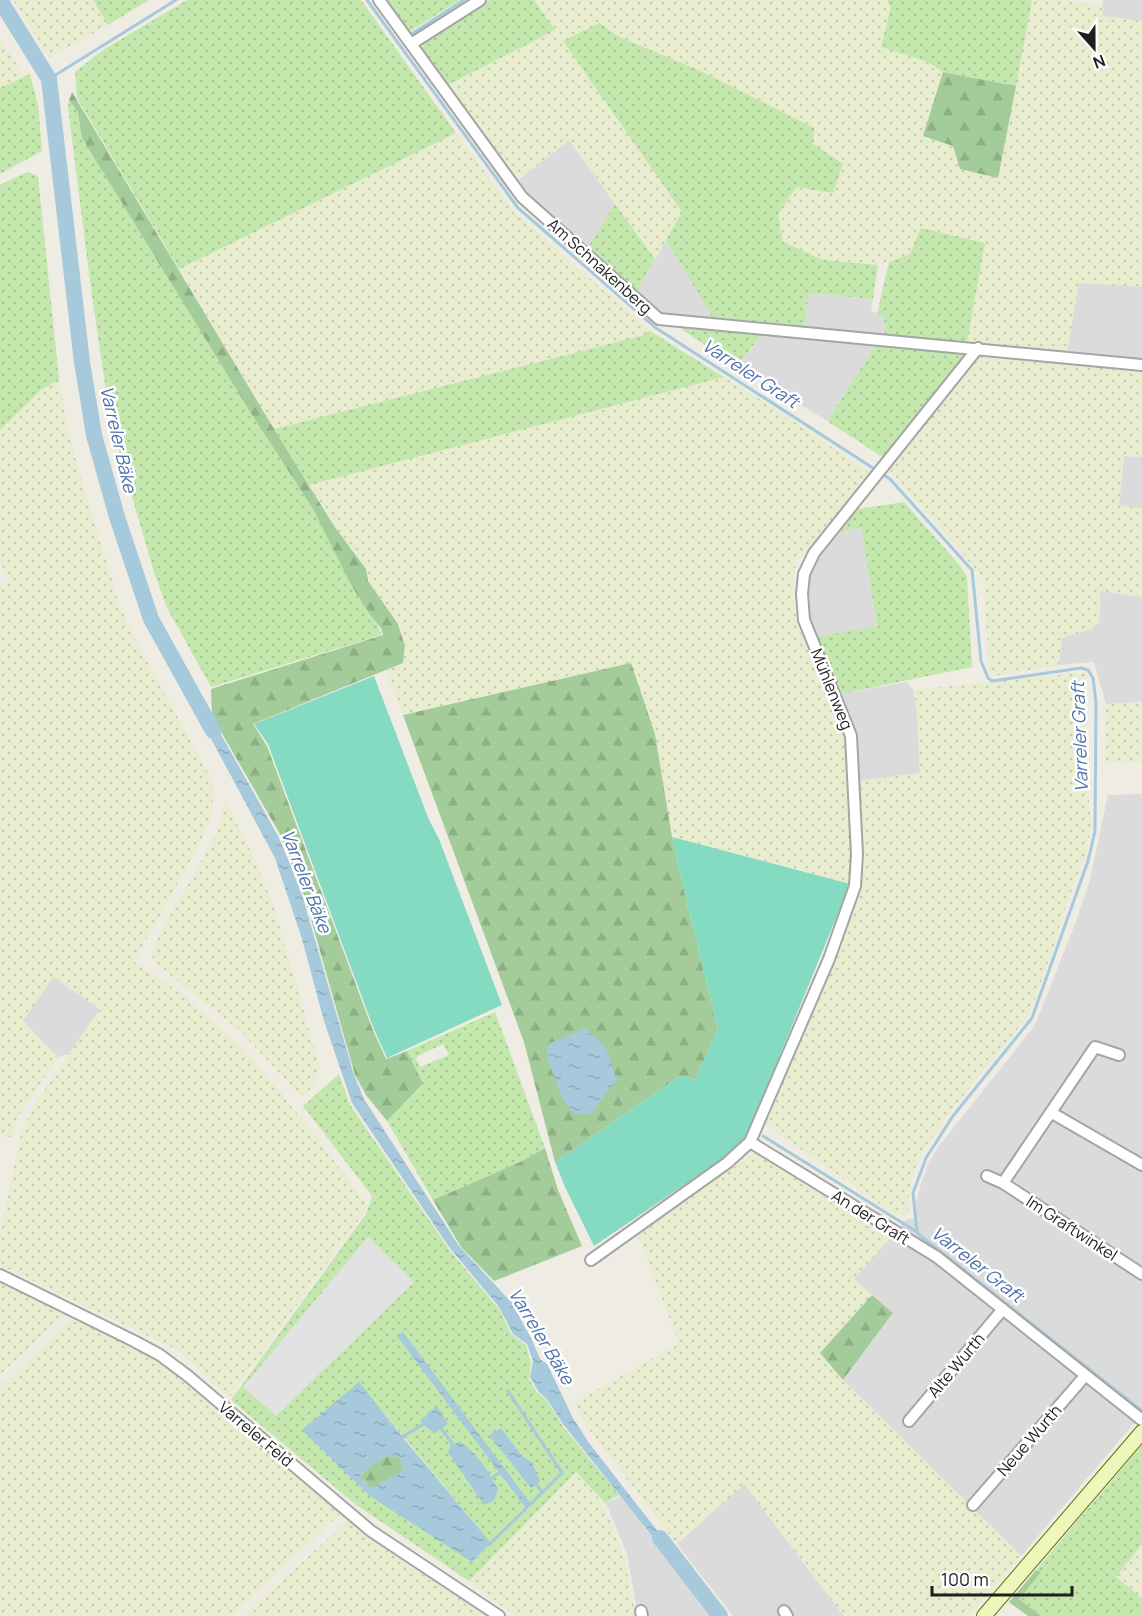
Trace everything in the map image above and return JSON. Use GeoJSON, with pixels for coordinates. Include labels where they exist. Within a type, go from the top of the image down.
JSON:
{"type":"FeatureCollection","features":[{"type":"Feature","properties":{"kind":"main road"},"geometry":{"type":"LineString","coordinates":[[984,1616],[1142,1432]]}},
{"type":"Feature","properties":{"kind":"street","name":"Am Schnakenberg"},"geometry":{"type":"LineString","coordinates":[[379,0],[522,197],[659,319],[1142,365]]}},
{"type":"Feature","properties":{"kind":"street"},"geometry":{"type":"LineString","coordinates":[[411,44],[480,0]]}},
{"type":"Feature","properties":{"kind":"street","name":"Mühlenweg"},"geometry":{"type":"LineString","coordinates":[[750,1142],[829,959],[855,886],[857,854],[851,736],[804,620],[802,594],[804,574],[814,553],[978,348]]}},
{"type":"Feature","properties":{"kind":"street"},"geometry":{"type":"LineString","coordinates":[[1003,1183],[1095,1047],[1119,1055]]}},
{"type":"Feature","properties":{"kind":"street"},"geometry":{"type":"LineString","coordinates":[[1052,1113],[1142,1165]]}},
{"type":"Feature","properties":{"kind":"street"},"geometry":{"type":"LineString","coordinates":[[591,1260],[727,1163],[750,1142]]}},
{"type":"Feature","properties":{"kind":"street","name":"An der Graft"},"geometry":{"type":"LineString","coordinates":[[750,1142],[937,1257],[1142,1420]]}},
{"type":"Feature","properties":{"kind":"street","name":"Im Graftwinkel"},"geometry":{"type":"LineString","coordinates":[[987,1176],[1003,1183],[1142,1274]]}},
{"type":"Feature","properties":{"kind":"street","name":"Varreler Feld"},"geometry":{"type":"LineString","coordinates":[[0,1275],[160,1355],[364,1526],[499,1616]]}},
{"type":"Feature","properties":{"kind":"street","name":"Alte Wurth"},"geometry":{"type":"LineString","coordinates":[[909,1421],[1003,1310]]}},
{"type":"Feature","properties":{"kind":"street","name":"Neue Wurth"},"geometry":{"type":"LineString","coordinates":[[973,1505],[1085,1376]]}},
{"type":"Feature","properties":{"kind":"shaded area"},"geometry":{"type":"Polygon","coordinates":[[[1103,0],[1142,0],[1142,21],[1102,16],[1103,0]]]}},
{"type":"Feature","properties":{"kind":"shaded area"},"geometry":{"type":"Polygon","coordinates":[[[569,140],[615,204],[587,248],[542,209],[516,182],[569,140]]]}},
{"type":"Feature","properties":{"kind":"shaded area"},"geometry":{"type":"Polygon","coordinates":[[[666,240],[712,317],[666,318],[636,294],[666,240]]]}},
{"type":"Feature","properties":{"kind":"shaded area"},"geometry":{"type":"Polygon","coordinates":[[[1079,282],[1142,287],[1142,359],[1067,351],[1079,282]]]}},
{"type":"Feature","properties":{"kind":"shaded area"},"geometry":{"type":"Polygon","coordinates":[[[809,293],[873,299],[871,311],[884,315],[885,337],[876,345],[827,421],[739,366],[763,332],[802,338],[809,293]]]}},
{"type":"Feature","properties":{"kind":"shaded area"},"geometry":{"type":"Polygon","coordinates":[[[1124,456],[1142,457],[1142,509],[1119,505],[1124,456]]]}},
{"type":"Feature","properties":{"kind":"shaded area"},"geometry":{"type":"Polygon","coordinates":[[[861,528],[877,627],[816,637],[812,632],[805,568],[834,532],[861,528]]]}},
{"type":"Feature","properties":{"kind":"shaded area"},"geometry":{"type":"Polygon","coordinates":[[[1101,591],[1142,597],[1142,702],[1106,704],[1094,662],[1059,665],[1062,638],[1092,629],[1099,622],[1101,591]]]}},
{"type":"Feature","properties":{"kind":"shaded area"},"geometry":{"type":"Polygon","coordinates":[[[907,682],[913,690],[917,714],[920,773],[857,781],[855,735],[841,694],[907,682]]]}},
{"type":"Feature","properties":{"kind":"shaded area"},"geometry":{"type":"Polygon","coordinates":[[[1142,794],[1142,1414],[1021,1556],[843,1380],[893,1314],[854,1279],[906,1220],[915,1218],[915,1203],[928,1163],[1035,1025],[1090,880],[1108,795],[1142,794]]]}},
{"type":"Feature","properties":{"kind":"shaded area"},"geometry":{"type":"Polygon","coordinates":[[[53,976],[100,1009],[68,1055],[58,1058],[23,1021],[53,976]]]}},
{"type":"Feature","properties":{"kind":"shaded area"},"geometry":{"type":"Polygon","coordinates":[[[368,1237],[414,1282],[276,1416],[243,1387],[368,1237]]]}},
{"type":"Feature","properties":{"kind":"shaded area"},"geometry":{"type":"Polygon","coordinates":[[[744,1484],[844,1616],[733,1616],[677,1544],[744,1484]]]}},
{"type":"Feature","properties":{"kind":"shaded area"},"geometry":{"type":"Polygon","coordinates":[[[621,1496],[702,1598],[713,1616],[632,1616],[637,1611],[627,1554],[606,1503],[621,1496]]]}},
{"type":"Feature","properties":{"kind":"green space"},"geometry":{"type":"Polygon","coordinates":[[[13,0],[93,0],[108,25],[49,58],[13,0]]]}},
{"type":"Feature","properties":{"kind":"green space"},"geometry":{"type":"Polygon","coordinates":[[[93,0],[149,0],[108,25],[93,0]]]}},
{"type":"Feature","properties":{"kind":"green space"},"geometry":{"type":"Polygon","coordinates":[[[187,0],[361,0],[456,133],[179,269],[77,98],[75,72],[103,50],[187,0]]]}},
{"type":"Feature","properties":{"kind":"green space"},"geometry":{"type":"Polygon","coordinates":[[[387,0],[460,0],[409,32],[387,0]]]}},
{"type":"Feature","properties":{"kind":"green space"},"geometry":{"type":"Polygon","coordinates":[[[489,0],[534,0],[555,30],[446,86],[422,53],[423,42],[489,0]]]}},
{"type":"Feature","properties":{"kind":"green space"},"geometry":{"type":"Polygon","coordinates":[[[534,0],[887,0],[891,7],[881,47],[928,62],[943,72],[924,136],[953,146],[957,162],[998,177],[1032,0],[1054,0],[1103,6],[1102,16],[1142,21],[1142,287],[1079,283],[1067,351],[967,342],[985,243],[910,254],[878,265],[823,260],[783,242],[778,215],[796,187],[813,144],[814,128],[705,73],[618,36],[599,23],[563,41],[682,212],[655,259],[570,140],[515,182],[446,86],[555,30],[534,0]]]}},
{"type":"Feature","properties":{"kind":"green space"},"geometry":{"type":"Polygon","coordinates":[[[887,0],[1032,0],[1016,86],[943,72],[928,62],[881,47],[891,7],[887,0]]]}},
{"type":"Feature","properties":{"kind":"green space"},"geometry":{"type":"Polygon","coordinates":[[[599,23],[618,36],[705,73],[814,128],[813,144],[843,164],[833,193],[796,187],[778,215],[783,242],[823,260],[878,265],[873,299],[809,293],[804,326],[712,317],[666,240],[682,212],[563,41],[599,23]]]}},
{"type":"Feature","properties":{"kind":"green space"},"geometry":{"type":"Polygon","coordinates":[[[0,38],[24,76],[0,88],[0,38]]]}},
{"type":"Feature","properties":{"kind":"green space"},"geometry":{"type":"Polygon","coordinates":[[[943,72],[1016,86],[998,178],[960,169],[953,146],[923,136],[943,72]]]}},
{"type":"Feature","properties":{"kind":"green space"},"geometry":{"type":"Polygon","coordinates":[[[30,74],[38,105],[42,151],[0,174],[0,88],[30,74]]]}},
{"type":"Feature","properties":{"kind":"green space"},"geometry":{"type":"Polygon","coordinates":[[[72,92],[274,429],[334,526],[366,569],[368,581],[398,624],[405,646],[403,663],[253,724],[267,746],[372,1028],[386,1059],[407,1051],[423,1084],[387,1121],[366,1095],[355,1075],[305,898],[281,836],[212,716],[211,689],[383,635],[381,628],[350,583],[313,509],[252,415],[82,138],[78,112],[69,100],[72,92]]]}},
{"type":"Feature","properties":{"kind":"green space"},"geometry":{"type":"Polygon","coordinates":[[[69,100],[78,112],[82,138],[252,415],[313,509],[350,583],[379,627],[381,635],[211,687],[167,608],[154,572],[119,452],[107,398],[92,296],[68,108],[69,100]]]}},
{"type":"Feature","properties":{"kind":"green space"},"geometry":{"type":"Polygon","coordinates":[[[456,133],[514,212],[650,331],[641,336],[274,429],[179,269],[456,133]]]}},
{"type":"Feature","properties":{"kind":"green space"},"geometry":{"type":"Polygon","coordinates":[[[27,172],[38,176],[59,380],[41,390],[0,430],[0,185],[27,172]]]}},
{"type":"Feature","properties":{"kind":"green space"},"geometry":{"type":"Polygon","coordinates":[[[615,204],[655,259],[636,294],[587,248],[615,204]]]}},
{"type":"Feature","properties":{"kind":"green space"},"geometry":{"type":"Polygon","coordinates":[[[921,228],[985,243],[967,342],[885,337],[884,315],[877,314],[889,262],[910,254],[921,228]]]}},
{"type":"Feature","properties":{"kind":"green space"},"geometry":{"type":"Polygon","coordinates":[[[683,325],[763,332],[738,366],[682,330],[683,325]]]}},
{"type":"Feature","properties":{"kind":"green space"},"geometry":{"type":"Polygon","coordinates":[[[650,331],[724,377],[309,485],[274,429],[641,336],[650,331]]]}},
{"type":"Feature","properties":{"kind":"green space"},"geometry":{"type":"Polygon","coordinates":[[[876,345],[972,353],[884,458],[827,421],[876,345]]]}},
{"type":"Feature","properties":{"kind":"green space"},"geometry":{"type":"Polygon","coordinates":[[[981,356],[1142,372],[1142,457],[1124,456],[1119,505],[1142,509],[1142,597],[1101,591],[1099,622],[1092,629],[1062,638],[1059,665],[989,677],[984,579],[888,468],[981,356]]]}},
{"type":"Feature","properties":{"kind":"green space"},"geometry":{"type":"Polygon","coordinates":[[[724,377],[782,413],[871,474],[796,563],[792,589],[797,623],[847,747],[850,884],[672,837],[655,734],[631,663],[403,715],[386,670],[403,663],[406,646],[399,623],[368,581],[366,569],[334,526],[309,485],[724,377]]]}},
{"type":"Feature","properties":{"kind":"green space"},"geometry":{"type":"Polygon","coordinates":[[[59,380],[67,425],[80,475],[120,606],[132,634],[212,780],[213,804],[208,824],[196,851],[134,962],[182,994],[244,1049],[310,1129],[367,1204],[366,1210],[229,1398],[181,1352],[0,1265],[0,1235],[22,1129],[39,1098],[100,1009],[53,977],[23,1021],[58,1058],[16,1120],[13,1138],[0,1135],[0,585],[9,579],[0,562],[0,430],[41,390],[59,380]]]}},
{"type":"Feature","properties":{"kind":"green space"},"geometry":{"type":"Polygon","coordinates":[[[904,502],[961,567],[967,577],[972,667],[841,694],[816,637],[877,626],[861,528],[834,532],[852,510],[904,502]]]}},
{"type":"Feature","properties":{"kind":"green space"},"geometry":{"type":"Polygon","coordinates":[[[631,663],[655,734],[672,837],[718,1029],[695,1080],[680,1076],[555,1162],[524,1042],[403,715],[631,663]]]}},
{"type":"Feature","properties":{"kind":"green space"},"geometry":{"type":"Polygon","coordinates":[[[1086,672],[1085,750],[1091,826],[1086,855],[1067,902],[1029,1015],[961,1098],[926,1146],[913,1173],[908,1201],[909,1213],[897,1216],[766,1125],[860,885],[857,781],[920,773],[917,714],[913,690],[1086,672]]]}},
{"type":"Feature","properties":{"kind":"green space"},"geometry":{"type":"Polygon","coordinates":[[[374,676],[502,1005],[387,1058],[373,1027],[268,744],[254,724],[374,676]]]}},
{"type":"Feature","properties":{"kind":"green space"},"geometry":{"type":"Polygon","coordinates":[[[1142,702],[1142,762],[1105,762],[1106,704],[1142,702]]]}},
{"type":"Feature","properties":{"kind":"green space"},"geometry":{"type":"Polygon","coordinates":[[[225,800],[255,860],[273,904],[320,1067],[310,1090],[301,1096],[239,1030],[154,962],[152,955],[157,939],[209,847],[222,819],[225,800]]]}},
{"type":"Feature","properties":{"kind":"green space"},"geometry":{"type":"Polygon","coordinates":[[[672,837],[850,884],[746,1138],[724,1158],[594,1246],[555,1162],[680,1076],[695,1080],[718,1029],[672,837]]]}},
{"type":"Feature","properties":{"kind":"green space"},"geometry":{"type":"Polygon","coordinates":[[[495,1012],[545,1148],[522,1161],[433,1200],[387,1121],[423,1085],[407,1051],[495,1012]],[[443,1044],[416,1059],[420,1067],[449,1055],[443,1044]]]}},
{"type":"Feature","properties":{"kind":"green space"},"geometry":{"type":"Polygon","coordinates":[[[339,1074],[350,1105],[451,1252],[499,1309],[511,1334],[526,1345],[531,1363],[529,1379],[537,1392],[547,1400],[562,1425],[619,1495],[605,1503],[576,1472],[469,1581],[355,1504],[231,1400],[366,1214],[372,1196],[303,1106],[339,1074]],[[368,1237],[244,1387],[275,1415],[413,1283],[368,1237]],[[359,1383],[472,1562],[491,1543],[359,1383]],[[501,1428],[489,1435],[523,1457],[501,1428]]]}},
{"type":"Feature","properties":{"kind":"green space"},"geometry":{"type":"Polygon","coordinates":[[[545,1148],[558,1190],[582,1246],[494,1281],[461,1247],[433,1200],[522,1161],[545,1148]]]}},
{"type":"Feature","properties":{"kind":"green space"},"geometry":{"type":"Polygon","coordinates":[[[756,1152],[889,1239],[854,1279],[872,1295],[820,1353],[843,1380],[1021,1556],[969,1616],[844,1616],[744,1484],[677,1544],[587,1427],[574,1402],[679,1344],[638,1235],[756,1152]]]}},
{"type":"Feature","properties":{"kind":"green space"},"geometry":{"type":"Polygon","coordinates":[[[0,1281],[64,1315],[0,1375],[0,1281]]]}},
{"type":"Feature","properties":{"kind":"green space"},"geometry":{"type":"Polygon","coordinates":[[[872,1295],[893,1313],[843,1380],[820,1353],[872,1295]]]}},
{"type":"Feature","properties":{"kind":"green space"},"geometry":{"type":"Polygon","coordinates":[[[75,1319],[97,1328],[160,1362],[340,1514],[231,1616],[0,1616],[0,1387],[68,1322],[75,1319]]]}},
{"type":"Feature","properties":{"kind":"green space"},"geometry":{"type":"Polygon","coordinates":[[[1142,1445],[1142,1544],[1116,1577],[1142,1598],[1142,1616],[1041,1616],[1019,1599],[1040,1572],[1036,1570],[1142,1445]]]}},
{"type":"Feature","properties":{"kind":"green space"},"geometry":{"type":"Polygon","coordinates":[[[386,1456],[399,1457],[403,1465],[400,1473],[372,1488],[360,1477],[371,1465],[386,1456]]]}},
{"type":"Feature","properties":{"kind":"green space"},"geometry":{"type":"Polygon","coordinates":[[[576,1472],[599,1498],[610,1519],[624,1556],[634,1606],[633,1613],[630,1616],[515,1616],[469,1581],[576,1472]]]}},
{"type":"Feature","properties":{"kind":"green space"},"geometry":{"type":"Polygon","coordinates":[[[347,1521],[416,1570],[467,1602],[489,1611],[484,1616],[244,1616],[347,1521]]]}},
{"type":"Feature","properties":{"kind":"green space"},"geometry":{"type":"Polygon","coordinates":[[[1142,1544],[1142,1598],[1116,1577],[1142,1544]]]}},
{"type":"Feature","properties":{"kind":"green space"},"geometry":{"type":"Polygon","coordinates":[[[1036,1570],[1041,1572],[1019,1599],[1041,1616],[1028,1616],[1009,1602],[1036,1570]]]}},
{"type":"Feature","properties":{"kind":"water"},"geometry":{"type":"Polygon","coordinates":[[[202,711],[210,715],[278,836],[290,864],[303,898],[354,1075],[364,1099],[459,1246],[512,1303],[540,1359],[547,1364],[573,1418],[589,1443],[670,1547],[672,1554],[665,1552],[563,1424],[547,1399],[539,1392],[530,1377],[533,1361],[527,1344],[513,1334],[499,1307],[449,1247],[352,1103],[324,1021],[302,939],[275,858],[201,720],[202,711]]]}},
{"type":"Feature","properties":{"kind":"water"},"geometry":{"type":"Polygon","coordinates":[[[586,1028],[606,1048],[617,1080],[591,1113],[575,1115],[564,1101],[547,1059],[548,1044],[586,1028]]]}},
{"type":"Feature","properties":{"kind":"water"},"geometry":{"type":"Polygon","coordinates":[[[403,1332],[531,1504],[526,1508],[397,1336],[403,1332]]]}},
{"type":"Feature","properties":{"kind":"water"},"geometry":{"type":"Polygon","coordinates":[[[359,1382],[491,1543],[472,1562],[370,1496],[302,1430],[359,1382]],[[386,1456],[371,1465],[360,1476],[372,1488],[400,1473],[403,1465],[399,1457],[386,1456]]]}},
{"type":"Feature","properties":{"kind":"water"},"geometry":{"type":"Polygon","coordinates":[[[437,1405],[448,1424],[434,1433],[420,1422],[437,1405]]]}},
{"type":"Feature","properties":{"kind":"water"},"geometry":{"type":"Polygon","coordinates":[[[501,1428],[523,1457],[532,1462],[540,1481],[531,1488],[489,1435],[501,1428]]]}},
{"type":"Feature","properties":{"kind":"water"},"geometry":{"type":"Polygon","coordinates":[[[460,1442],[477,1457],[498,1489],[494,1501],[484,1505],[448,1452],[451,1445],[460,1442]]]}},
{"type":"Feature","properties":{"kind":"waterway","name":"Varreler Bäke"},"geometry":{"type":"LineString","coordinates":[[0,0],[49,79],[82,362],[94,435],[117,517],[151,619],[213,731]]}},
{"type":"Feature","properties":{"kind":"waterway","name":"Varreler Graft"},"geometry":{"type":"LineString","coordinates":[[49,79],[176,0]]}},
{"type":"Feature","properties":{"kind":"waterway","name":"Varreler Graft"},"geometry":{"type":"LineString","coordinates":[[367,0],[518,208],[656,328],[890,479],[972,570],[981,661],[988,678],[992,681],[1081,668],[1088,670],[1093,678],[1096,702],[1095,831],[1088,861],[1032,1018],[953,1116],[926,1158],[913,1193],[917,1233],[1142,1411]]}},
{"type":"Feature","properties":{"kind":"waterway"},"geometry":{"type":"LineString","coordinates":[[410,35],[464,0]]}},
{"type":"Feature","properties":{"kind":"waterway"},"geometry":{"type":"LineString","coordinates":[[763,1136],[917,1232]]}},
{"type":"Feature","properties":{"kind":"waterway"},"geometry":{"type":"LineString","coordinates":[[491,1543],[562,1473],[508,1391]]}},
{"type":"Feature","properties":{"kind":"waterway"},"geometry":{"type":"LineString","coordinates":[[402,1437],[424,1424]]}},
{"type":"Feature","properties":{"kind":"waterway"},"geometry":{"type":"LineString","coordinates":[[440,1427],[454,1446]]}},
{"type":"Feature","properties":{"kind":"waterway"},"geometry":{"type":"LineString","coordinates":[[488,1480],[499,1473]]}},
{"type":"Feature","properties":{"kind":"waterway"},"geometry":{"type":"LineString","coordinates":[[536,1484],[542,1492]]}},
{"type":"Feature","properties":{"kind":"waterway","name":"Varreler Bäke"},"geometry":{"type":"LineString","coordinates":[[660,1538],[720,1616]]}}]}
